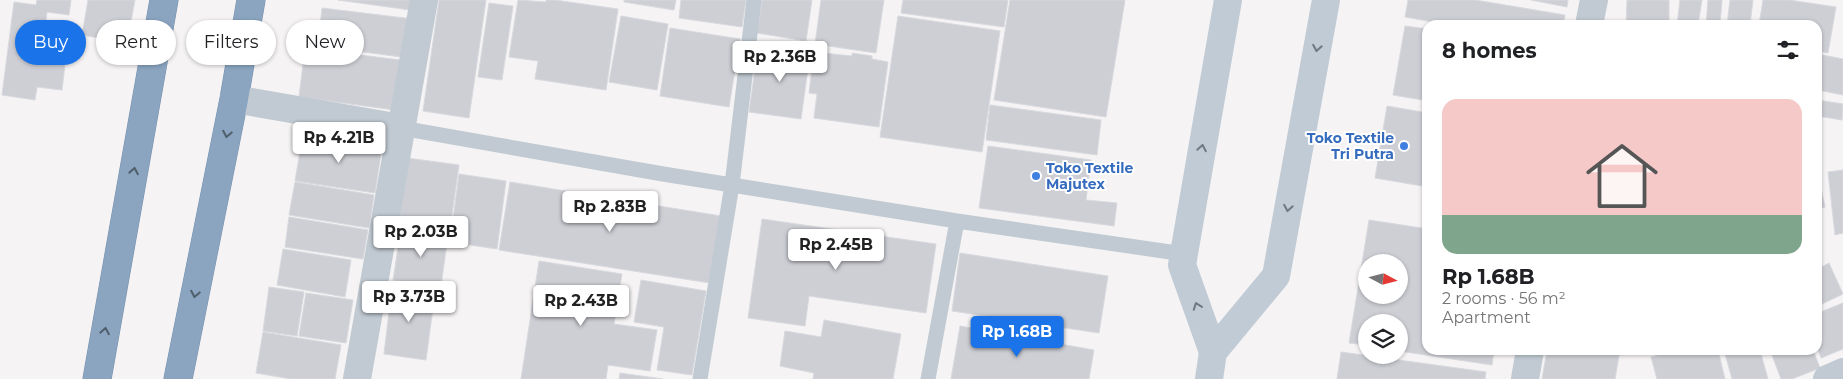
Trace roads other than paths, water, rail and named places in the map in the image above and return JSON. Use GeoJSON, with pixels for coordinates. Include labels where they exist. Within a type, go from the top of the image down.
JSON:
{"type":"FeatureCollection","features":[{"type":"Feature","properties":{"kind":"highway"},"geometry":{"type":"LineString","coordinates":[[97,379],[164,0]]}},
{"type":"Feature","properties":{"kind":"highway"},"geometry":{"type":"LineString","coordinates":[[178,379],[234,100],[251,0]]}},
{"type":"Feature","properties":{"kind":"street"},"geometry":{"type":"LineString","coordinates":[[357,379],[424,0]]}},
{"type":"Feature","properties":{"kind":"street"},"geometry":{"type":"LineString","coordinates":[[1209,379],[1213,352],[1182,265],[1228,0]]}},
{"type":"Feature","properties":{"kind":"street"},"geometry":{"type":"LineString","coordinates":[[1213,352],[1276,276],[1326,0]]}},
{"type":"Feature","properties":{"kind":"street"},"geometry":{"type":"LineString","coordinates":[[1590,20],[1594,0]]}},
{"type":"Feature","properties":{"kind":"street"},"geometry":{"type":"LineString","coordinates":[[234,100],[401,128]]}},
{"type":"Feature","properties":{"kind":"street"},"geometry":{"type":"LineString","coordinates":[[1525,379],[1529,355]]}},
{"type":"Feature","properties":{"kind":"street"},"geometry":{"type":"LineString","coordinates":[[1827,379],[1843,372]]}},
{"type":"Feature","properties":{"kind":"lane"},"geometry":{"type":"LineString","coordinates":[[700,379],[732,185],[754,0]]}},
{"type":"Feature","properties":{"kind":"lane"},"geometry":{"type":"LineString","coordinates":[[401,128],[536,153],[732,185],[957,221],[1184,254]]}},
{"type":"Feature","properties":{"kind":"lane"},"geometry":{"type":"LineString","coordinates":[[928,379],[957,221]]}},
{"type":"Feature","properties":{"kind":"place","name":"Toko Textile Tri Putra"},"geometry":{"type":"Point","coordinates":[1404,146]}},
{"type":"Feature","properties":{"kind":"place","name":"Toko Textile Majutex"},"geometry":{"type":"Point","coordinates":[1036,176]}}]}
